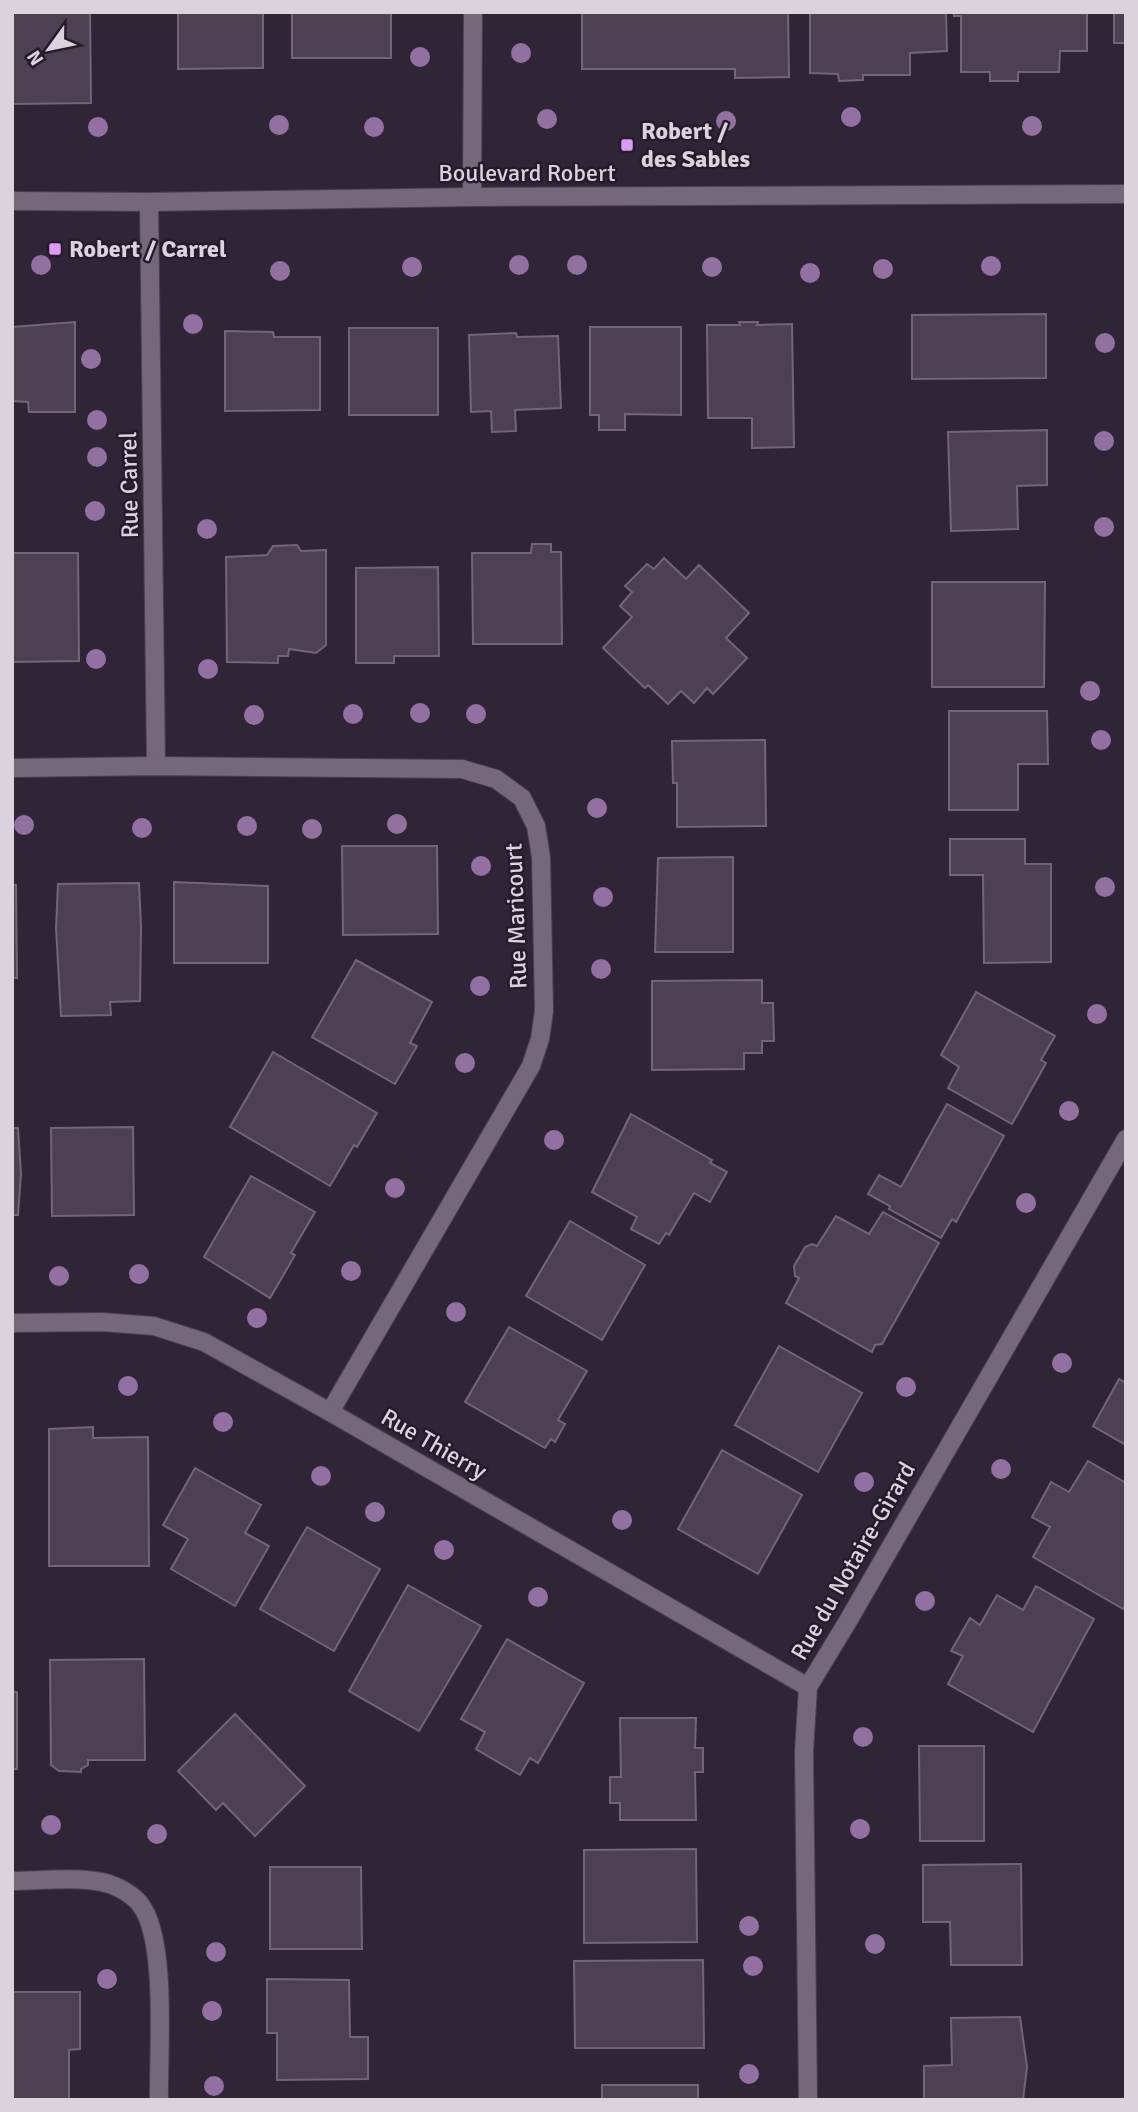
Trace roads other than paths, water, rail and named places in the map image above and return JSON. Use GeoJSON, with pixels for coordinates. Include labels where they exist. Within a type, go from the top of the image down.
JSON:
{"type":"FeatureCollection","features":[{"type":"Feature","properties":{"kind":"street"},"geometry":{"type":"LineString","coordinates":[[472,197],[474,12]]}},
{"type":"Feature","properties":{"kind":"street","name":"Boulevard Robert"},"geometry":{"type":"LineString","coordinates":[[12,201],[1126,194]]}},
{"type":"Feature","properties":{"kind":"street","name":"Rue Carrel"},"geometry":{"type":"LineString","coordinates":[[149,202],[156,766]]}},
{"type":"Feature","properties":{"kind":"street","name":"Rue Maricourt"},"geometry":{"type":"LineString","coordinates":[[12,768],[156,766],[462,769],[496,779],[522,798],[536,826],[541,857],[544,1012],[540,1039],[531,1066],[330,1412]]}},
{"type":"Feature","properties":{"kind":"street","name":"Rue du Notaire-Girard"},"geometry":{"type":"LineString","coordinates":[[808,2100],[804,1752],[808,1687],[1126,1139]]}},
{"type":"Feature","properties":{"kind":"street","name":"Rue Thierry"},"geometry":{"type":"LineString","coordinates":[[12,1323],[102,1322],[154,1326],[204,1342],[808,1687]]}},
{"type":"Feature","properties":{"kind":"street"},"geometry":{"type":"LineString","coordinates":[[12,1881],[92,1881],[117,1887],[140,1903],[152,1927],[158,1954],[159,2100]]}},
{"type":"Feature","properties":{"kind":"place","name":"Robert / des Sables"},"geometry":{"type":"Point","coordinates":[627,145]}},
{"type":"Feature","properties":{"kind":"place","name":"Robert / Carrel"},"geometry":{"type":"Point","coordinates":[55,249]}}]}
